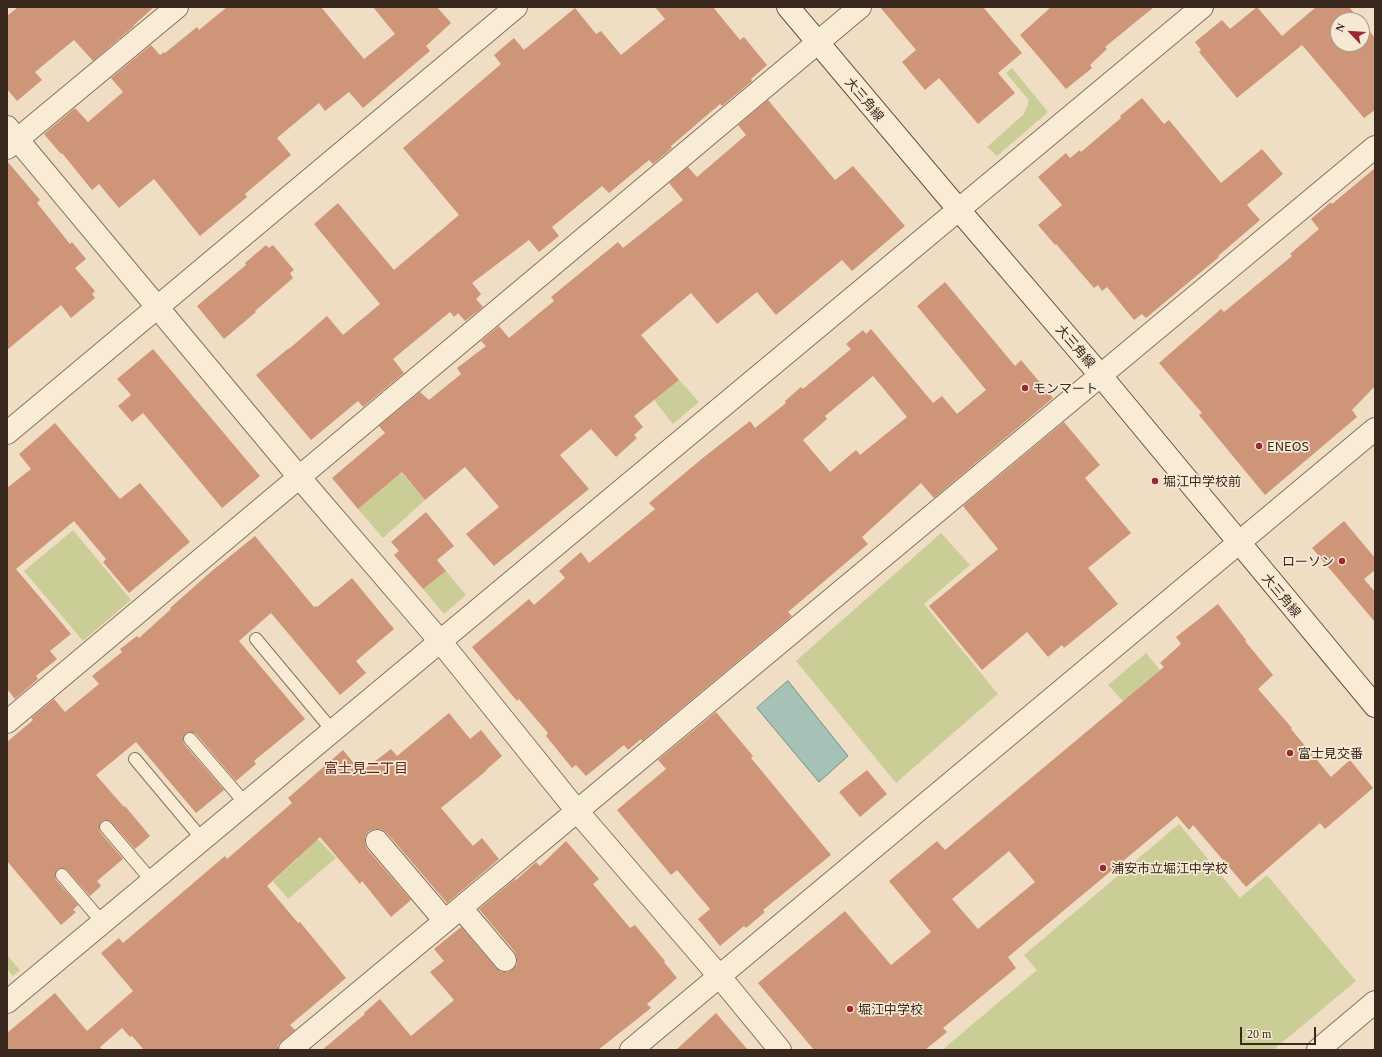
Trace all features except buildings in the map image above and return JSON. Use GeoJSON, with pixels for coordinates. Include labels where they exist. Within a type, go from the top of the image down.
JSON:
{"type":"FeatureCollection","features":[{"type":"Feature","properties":{"kind":"street"},"geometry":{"type":"LineString","coordinates":[[177,7],[10,138],[157,308],[299,477],[440,641],[577,811],[720,976],[780,1050]]}},
{"type":"Feature","properties":{"kind":"street"},"geometry":{"type":"LineString","coordinates":[[7,433],[516,7]]}},
{"type":"Feature","properties":{"kind":"street","name":"大三角線"},"geometry":{"type":"LineString","coordinates":[[789,7],[959,210],[1101,376],[1238,543],[1375,706]]}},
{"type":"Feature","properties":{"kind":"street"},"geometry":{"type":"LineString","coordinates":[[7,722],[860,7]]}},
{"type":"Feature","properties":{"kind":"street"},"geometry":{"type":"LineString","coordinates":[[7,1002],[1202,7]]}},
{"type":"Feature","properties":{"kind":"street"},"geometry":{"type":"LineString","coordinates":[[290,1050],[1375,147]]}},
{"type":"Feature","properties":{"kind":"street"},"geometry":{"type":"LineString","coordinates":[[631,1050],[1375,429]]}},
{"type":"Feature","properties":{"kind":"street"},"geometry":{"type":"LineString","coordinates":[[377,841],[453,914],[505,960]]}},
{"type":"Feature","properties":{"kind":"street"},"geometry":{"type":"LineString","coordinates":[[1318,1050],[1375,1002]]}},
{"type":"Feature","properties":{"kind":"lane"},"geometry":{"type":"LineString","coordinates":[[256,639],[332,730]]}},
{"type":"Feature","properties":{"kind":"lane"},"geometry":{"type":"LineString","coordinates":[[190,739],[245,803]]}},
{"type":"Feature","properties":{"kind":"lane"},"geometry":{"type":"LineString","coordinates":[[135,759],[202,839]]}},
{"type":"Feature","properties":{"kind":"lane"},"geometry":{"type":"LineString","coordinates":[[106,828],[152,881]]}},
{"type":"Feature","properties":{"kind":"lane"},"geometry":{"type":"LineString","coordinates":[[62,875],[102,922]]}},
{"type":"Feature","properties":{"kind":"green space"},"geometry":{"type":"Polygon","coordinates":[[[1012,68],[1048,112],[997,156],[987,147],[1024,114],[1028,104],[1028,99],[1006,73],[1012,68]]]}},
{"type":"Feature","properties":{"kind":"green space"},"geometry":{"type":"Polygon","coordinates":[[[679,380],[699,402],[673,424],[654,400],[679,380]]]}},
{"type":"Feature","properties":{"kind":"green space"},"geometry":{"type":"Polygon","coordinates":[[[401,473],[425,500],[383,538],[358,509],[401,473]]]}},
{"type":"Feature","properties":{"kind":"green space"},"geometry":{"type":"Polygon","coordinates":[[[73,530],[131,600],[83,641],[24,571],[73,530]]]}},
{"type":"Feature","properties":{"kind":"green space"},"geometry":{"type":"Polygon","coordinates":[[[941,533],[970,565],[924,604],[998,694],[896,783],[796,661],[941,533]]]}},
{"type":"Feature","properties":{"kind":"green space"},"geometry":{"type":"Polygon","coordinates":[[[446,571],[466,595],[444,614],[423,589],[446,571]]]}},
{"type":"Feature","properties":{"kind":"green space"},"geometry":{"type":"Polygon","coordinates":[[[1146,653],[1238,765],[1123,701],[1108,685],[1146,653]]]}},
{"type":"Feature","properties":{"kind":"green space"},"geometry":{"type":"Polygon","coordinates":[[[1179,824],[1240,898],[1267,875],[1356,981],[1273,1050],[942,1050],[1037,970],[1024,955],[1179,824]]]}},
{"type":"Feature","properties":{"kind":"green space"},"geometry":{"type":"Polygon","coordinates":[[[307,828],[336,858],[288,899],[273,881],[298,858],[287,844],[307,828]]]}},
{"type":"Feature","properties":{"kind":"green space"},"geometry":{"type":"Polygon","coordinates":[[[7,955],[20,970],[13,976],[7,969],[7,955]]]}},
{"type":"Feature","properties":{"kind":"shaded area"},"geometry":{"type":"Polygon","coordinates":[[[788,681],[848,756],[819,782],[757,708],[788,681]]]}},
{"type":"Feature","properties":{"kind":"place","name":"モンマート"},"geometry":{"type":"Point","coordinates":[1025,388]}},
{"type":"Feature","properties":{"kind":"place","name":"ENEOS"},"geometry":{"type":"Point","coordinates":[1259,446]}},
{"type":"Feature","properties":{"kind":"place","name":"堀江中学校前"},"geometry":{"type":"Point","coordinates":[1155,481]}},
{"type":"Feature","properties":{"kind":"place","name":"ローソン"},"geometry":{"type":"Point","coordinates":[1342,561]}},
{"type":"Feature","properties":{"kind":"place","name":"富士見交番"},"geometry":{"type":"Point","coordinates":[1290,753]}},
{"type":"Feature","properties":{"kind":"place","name":"浦安市立堀江中学校"},"geometry":{"type":"Point","coordinates":[1103,868]}},
{"type":"Feature","properties":{"kind":"place","name":"堀江中学校"},"geometry":{"type":"Point","coordinates":[850,1009]}},
{"type":"Feature","properties":{"kind":"district","name":"富士見二丁目"},"geometry":{"type":"Point","coordinates":[366,768]}}]}
